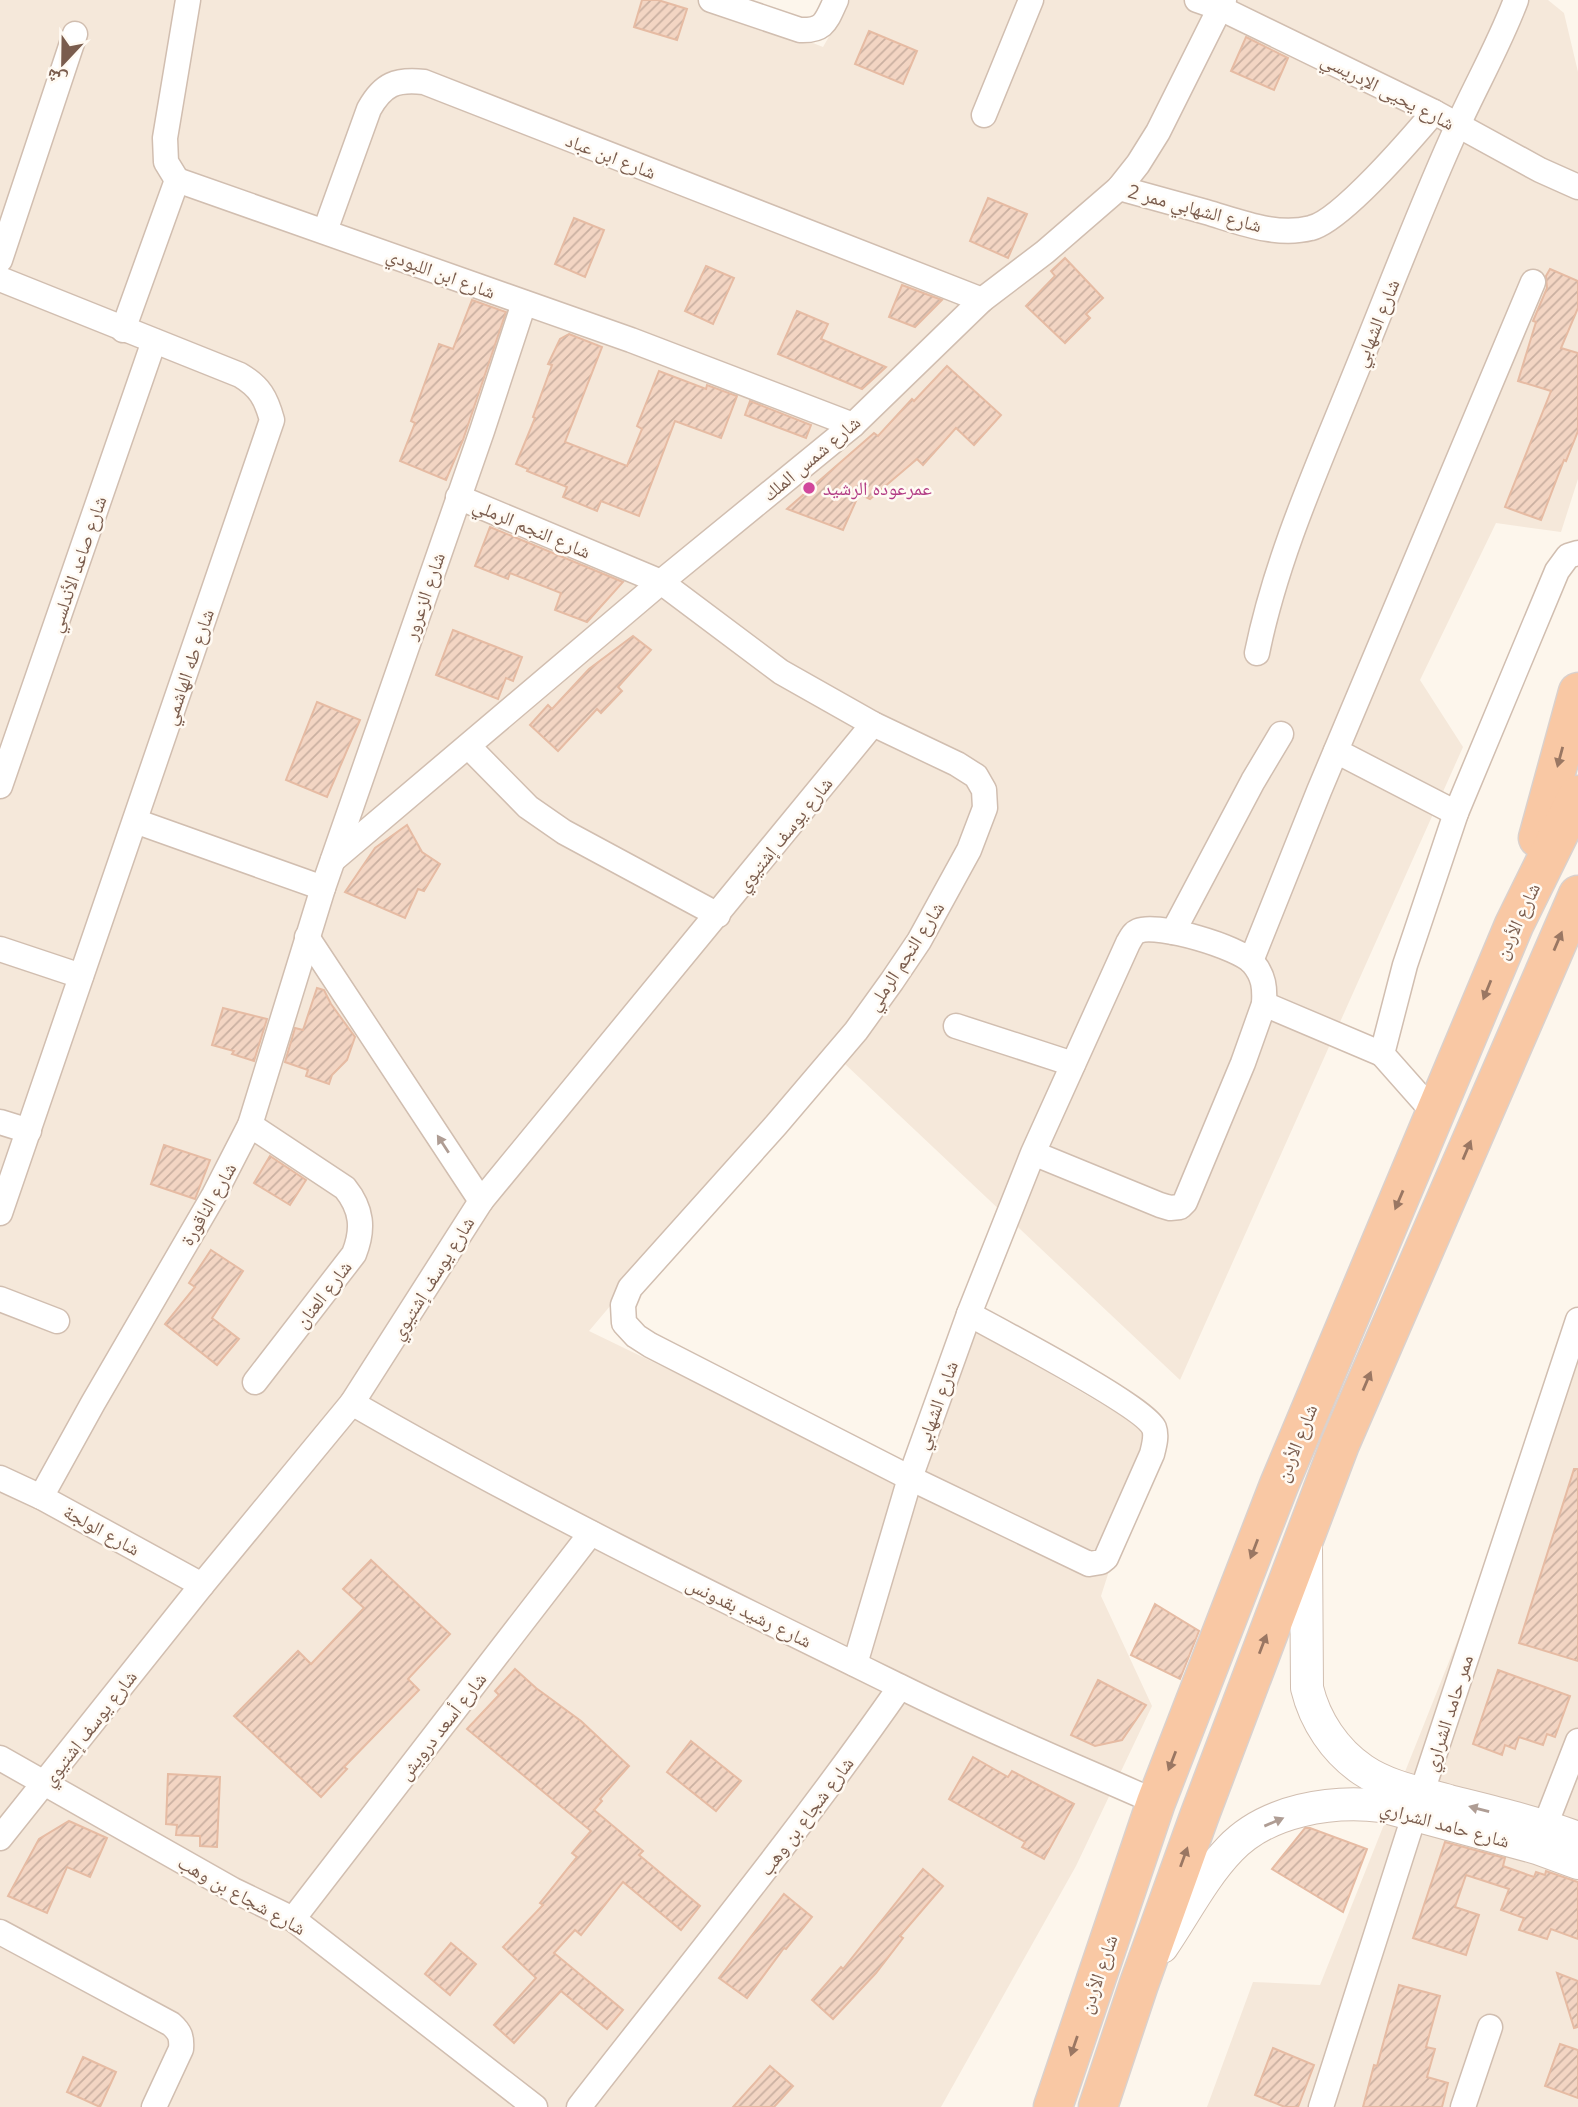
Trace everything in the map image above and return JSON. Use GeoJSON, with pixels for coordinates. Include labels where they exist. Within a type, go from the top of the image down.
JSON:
{"type":"FeatureCollection","features":[{"type":"Feature","properties":{"kind":"highway"},"geometry":{"type":"LineString","coordinates":[[1514,925],[1578,692]]}},
{"type":"Feature","properties":{"kind":"highway","name":"شارع الأردن"},"geometry":{"type":"LineString","coordinates":[[1053,2107],[1156,1802],[1297,1441],[1514,925],[1578,795]]}},
{"type":"Feature","properties":{"kind":"highway"},"geometry":{"type":"LineString","coordinates":[[1098,2107],[1139,1984],[1340,1444],[1578,895]]}},
{"type":"Feature","properties":{"kind":"street"},"geometry":{"type":"LineString","coordinates":[[123,330],[177,180],[166,162],[165,138],[188,0]]}},
{"type":"Feature","properties":{"kind":"street"},"geometry":{"type":"LineString","coordinates":[[711,0],[800,30],[815,30],[825,23],[836,0]]}},
{"type":"Feature","properties":{"kind":"street"},"geometry":{"type":"LineString","coordinates":[[984,115],[1031,0]]}},
{"type":"Feature","properties":{"kind":"street","name":"شارع يحيى الإدريسي"},"geometry":{"type":"LineString","coordinates":[[1197,0],[1222,4],[1434,112],[1540,170],[1578,187]]}},
{"type":"Feature","properties":{"kind":"street","name":"شارع الشهابي"},"geometry":{"type":"LineString","coordinates":[[1257,653],[1266,616],[1304,502],[1457,126],[1511,2]]}},
{"type":"Feature","properties":{"kind":"street","name":"شارع شمس الملك"},"geometry":{"type":"LineString","coordinates":[[333,861],[661,582],[853,425],[982,300],[1045,252],[1119,188],[1158,132],[1222,4]]}},
{"type":"Feature","properties":{"kind":"street"},"geometry":{"type":"LineString","coordinates":[[0,260],[75,34]]}},
{"type":"Feature","properties":{"kind":"street","name":"شارع ابن عباد"},"geometry":{"type":"LineString","coordinates":[[326,231],[369,109],[377,95],[391,85],[405,80],[424,82],[982,300]]}},
{"type":"Feature","properties":{"kind":"street","name":"شارع الشهابي ممر 2"},"geometry":{"type":"LineString","coordinates":[[1119,188],[1262,228],[1287,231],[1313,228],[1347,204],[1401,151],[1434,112]]}},
{"type":"Feature","properties":{"kind":"street","name":"شارع ابن اللبودي"},"geometry":{"type":"LineString","coordinates":[[177,180],[631,340],[853,425]]}},
{"type":"Feature","properties":{"kind":"street","name":"شارع طه الهاشمي"},"geometry":{"type":"LineString","coordinates":[[0,279],[240,375],[253,383],[266,398],[272,420],[0,1213]]}},
{"type":"Feature","properties":{"kind":"street"},"geometry":{"type":"LineString","coordinates":[[1033,1153],[1160,1205],[1180,1207],[1185,1202],[1264,1004],[1263,980],[1251,961],[1533,282]]}},
{"type":"Feature","properties":{"kind":"street","name":"شارع الزعرور"},"geometry":{"type":"LineString","coordinates":[[323,888],[524,303]]}},
{"type":"Feature","properties":{"kind":"street","name":"شارع صاعد الأندلسي"},"geometry":{"type":"LineString","coordinates":[[0,786],[154,341]]}},
{"type":"Feature","properties":{"kind":"street","name":"شارع النجم الرملي"},"geometry":{"type":"LineString","coordinates":[[458,497],[661,582],[781,672],[873,724],[957,764],[976,776],[984,790],[985,808],[976,832],[919,941],[856,1031],[630,1288],[623,1306],[624,1323],[636,1336],[650,1345],[910,1478],[1089,1564],[1101,1562],[1106,1558],[1152,1454],[1156,1440],[1153,1427],[1144,1415],[969,1314]]}},
{"type":"Feature","properties":{"kind":"street"},"geometry":{"type":"LineString","coordinates":[[1382,1054],[1405,965],[1456,813],[1557,571],[1568,556],[1578,553]]}},
{"type":"Feature","properties":{"kind":"street","name":"شارع يوسف إشتيوي"},"geometry":{"type":"LineString","coordinates":[[0,1838],[202,1585],[352,1403],[481,1201],[873,724]]}},
{"type":"Feature","properties":{"kind":"street"},"geometry":{"type":"LineString","coordinates":[[1173,932],[1281,734]]}},
{"type":"Feature","properties":{"kind":"street"},"geometry":{"type":"LineString","coordinates":[[469,747],[528,807],[564,832],[718,915]]}},
{"type":"Feature","properties":{"kind":"street"},"geometry":{"type":"LineString","coordinates":[[1336,751],[1456,813]]}},
{"type":"Feature","properties":{"kind":"street"},"geometry":{"type":"LineString","coordinates":[[135,821],[323,888]]}},
{"type":"Feature","properties":{"kind":"street","name":"شارع الناقورة"},"geometry":{"type":"LineString","coordinates":[[41,1497],[214,1195],[250,1125],[323,888]]}},
{"type":"Feature","properties":{"kind":"street","name":"شارع الشهابي"},"geometry":{"type":"LineString","coordinates":[[855,1664],[910,1478],[969,1314],[1033,1153],[1133,934],[1149,929],[1208,940],[1251,961]]}},
{"type":"Feature","properties":{"kind":"street"},"geometry":{"type":"LineString","coordinates":[[307,937],[481,1201]]}},
{"type":"Feature","properties":{"kind":"street"},"geometry":{"type":"LineString","coordinates":[[0,949],[81,976]]}},
{"type":"Feature","properties":{"kind":"street"},"geometry":{"type":"LineString","coordinates":[[1264,1004],[1382,1054],[1436,1115]]}},
{"type":"Feature","properties":{"kind":"street"},"geometry":{"type":"LineString","coordinates":[[956,1026],[1073,1064]]}},
{"type":"Feature","properties":{"kind":"street"},"geometry":{"type":"LineString","coordinates":[[0,1122],[29,1131]]}},
{"type":"Feature","properties":{"kind":"street","name":"شارع العنان"},"geometry":{"type":"LineString","coordinates":[[250,1125],[345,1188],[355,1201],[361,1220],[360,1238],[354,1254],[255,1382]]}},
{"type":"Feature","properties":{"kind":"street"},"geometry":{"type":"LineString","coordinates":[[0,1299],[57,1321]]}},
{"type":"Feature","properties":{"kind":"street","name":"ممر حامد الشراري"},"geometry":{"type":"LineString","coordinates":[[1321,2107],[1418,1803],[1578,1320]]}},
{"type":"Feature","properties":{"kind":"street","name":"شارع رشيد بقدونس"},"geometry":{"type":"LineString","coordinates":[[352,1403],[591,1533],[900,1687],[1156,1802]]}},
{"type":"Feature","properties":{"kind":"street","name":"شارع الولجة"},"geometry":{"type":"LineString","coordinates":[[0,1478],[41,1497],[202,1585]]}},
{"type":"Feature","properties":{"kind":"street","name":"شارع حامد الشراري"},"geometry":{"type":"LineString","coordinates":[[1306,1530],[1307,1688],[1311,1707],[1332,1741],[1363,1770],[1418,1803]]}},
{"type":"Feature","properties":{"kind":"street","name":"شارع أسعد درويش"},"geometry":{"type":"LineString","coordinates":[[293,1919],[591,1533]]}},
{"type":"Feature","properties":{"kind":"street","name":"شارع شجاع بن وهب"},"geometry":{"type":"LineString","coordinates":[[579,2107],[793,1835],[900,1687]]}},
{"type":"Feature","properties":{"kind":"street"},"geometry":{"type":"LineString","coordinates":[[1541,1837],[1578,1741]]}},
{"type":"Feature","properties":{"kind":"street","name":"شارع شجاع بن وهب"},"geometry":{"type":"LineString","coordinates":[[0,1758],[233,1889],[293,1919],[535,2107]]}},
{"type":"Feature","properties":{"kind":"street","name":"شارع حامد الشراري"},"geometry":{"type":"LineString","coordinates":[[1139,1984],[1231,1848],[1249,1833],[1286,1816],[1327,1805],[1418,1803],[1541,1837],[1578,1838]]}},
{"type":"Feature","properties":{"kind":"street","name":"شارع حامد الشراري"},"geometry":{"type":"LineString","coordinates":[[1541,1837],[1578,1863]]}},
{"type":"Feature","properties":{"kind":"street"},"geometry":{"type":"LineString","coordinates":[[0,1933],[171,2024],[179,2031],[181,2049],[154,2107]]}},
{"type":"Feature","properties":{"kind":"street"},"geometry":{"type":"LineString","coordinates":[[1463,2107],[1490,2027]]}},
{"type":"Feature","properties":{"kind":"shaded area"},"geometry":{"type":"Polygon","coordinates":[[[0,0],[703,0],[823,47],[850,0],[1548,0],[1564,13],[1578,72],[1578,479],[1561,532],[1496,523],[1420,680],[1463,747],[1180,1380],[828,1048],[589,1331],[913,1488],[974,1329],[1153,1434],[1101,1596],[1152,1706],[1076,1866],[941,2107],[0,2107],[0,0]]]}},
{"type":"Feature","properties":{"kind":"shaded area"},"geometry":{"type":"Polygon","coordinates":[[[1578,1338],[1578,2107],[1207,2107],[1253,1982],[1320,1985],[1578,1338]]]}},
{"type":"Feature","properties":{"kind":"building"},"geometry":{"type":"Polygon","coordinates":[[[642,0],[658,0],[687,9],[677,40],[634,27],[642,0]]]}},
{"type":"Feature","properties":{"kind":"building"},"geometry":{"type":"Polygon","coordinates":[[[869,31],[917,51],[903,84],[855,64],[869,31]]]}},
{"type":"Feature","properties":{"kind":"building"},"geometry":{"type":"Polygon","coordinates":[[[1246,37],[1288,58],[1274,90],[1231,71],[1246,37]]]}},
{"type":"Feature","properties":{"kind":"building"},"geometry":{"type":"Polygon","coordinates":[[[988,198],[1027,214],[1008,258],[970,241],[988,198]]]}},
{"type":"Feature","properties":{"kind":"building"},"geometry":{"type":"Polygon","coordinates":[[[574,218],[604,230],[585,277],[555,264],[574,218]]]}},
{"type":"Feature","properties":{"kind":"building"},"geometry":{"type":"Polygon","coordinates":[[[1065,258],[1103,298],[1086,314],[1090,318],[1065,343],[1026,306],[1055,276],[1051,271],[1065,258]]]}},
{"type":"Feature","properties":{"kind":"building"},"geometry":{"type":"Polygon","coordinates":[[[706,266],[734,278],[713,324],[685,311],[706,266]]]}},
{"type":"Feature","properties":{"kind":"building"},"geometry":{"type":"Polygon","coordinates":[[[1550,269],[1578,281],[1578,308],[1561,348],[1578,353],[1578,431],[1541,520],[1505,507],[1551,391],[1518,381],[1536,322],[1533,321],[1547,288],[1546,276],[1550,269]]]}},
{"type":"Feature","properties":{"kind":"building"},"geometry":{"type":"Polygon","coordinates":[[[902,285],[942,300],[915,327],[889,317],[902,285]]]}},
{"type":"Feature","properties":{"kind":"building"},"geometry":{"type":"Polygon","coordinates":[[[472,300],[506,312],[463,440],[446,480],[400,461],[415,423],[411,421],[439,344],[453,349],[472,300]]]}},
{"type":"Feature","properties":{"kind":"building"},"geometry":{"type":"Polygon","coordinates":[[[797,311],[828,324],[821,339],[886,367],[862,389],[778,354],[797,311]]]}},
{"type":"Feature","properties":{"kind":"building"},"geometry":{"type":"Polygon","coordinates":[[[569,334],[602,347],[565,442],[627,466],[642,429],[637,426],[659,371],[706,389],[707,385],[737,396],[721,438],[675,421],[639,516],[601,501],[597,511],[563,497],[567,487],[516,464],[535,418],[533,417],[552,365],[548,364],[560,339],[569,334]]]}},
{"type":"Feature","properties":{"kind":"building"},"geometry":{"type":"Polygon","coordinates":[[[947,366],[1001,415],[974,445],[956,428],[923,465],[917,459],[870,499],[859,494],[843,530],[787,509],[874,433],[878,436],[947,366]]]}},
{"type":"Feature","properties":{"kind":"building"},"geometry":{"type":"Polygon","coordinates":[[[750,401],[811,425],[806,438],[745,415],[750,401]]]}},
{"type":"Feature","properties":{"kind":"building"},"geometry":{"type":"Polygon","coordinates":[[[490,527],[623,582],[587,622],[555,610],[561,593],[510,573],[508,579],[475,566],[490,527]]]}},
{"type":"Feature","properties":{"kind":"building"},"geometry":{"type":"Polygon","coordinates":[[[453,630],[522,657],[513,681],[506,678],[498,699],[436,675],[453,630]]]}},
{"type":"Feature","properties":{"kind":"building"},"geometry":{"type":"Polygon","coordinates":[[[633,636],[651,650],[618,687],[622,691],[601,713],[597,709],[558,751],[530,725],[548,705],[552,709],[589,669],[633,636]]]}},
{"type":"Feature","properties":{"kind":"building"},"geometry":{"type":"Polygon","coordinates":[[[317,702],[360,720],[327,797],[286,780],[317,702]]]}},
{"type":"Feature","properties":{"kind":"building"},"geometry":{"type":"Polygon","coordinates":[[[407,825],[422,852],[440,864],[424,891],[418,889],[405,918],[345,892],[375,848],[407,825]]]}},
{"type":"Feature","properties":{"kind":"building"},"geometry":{"type":"Polygon","coordinates":[[[317,988],[324,990],[355,1037],[347,1060],[332,1075],[329,1084],[306,1076],[308,1070],[285,1062],[295,1028],[303,1030],[317,988]]]}},
{"type":"Feature","properties":{"kind":"building"},"geometry":{"type":"Polygon","coordinates":[[[223,1008],[267,1019],[254,1061],[232,1054],[234,1051],[212,1045],[223,1008]]]}},
{"type":"Feature","properties":{"kind":"building"},"geometry":{"type":"Polygon","coordinates":[[[164,1145],[210,1160],[195,1199],[151,1184],[164,1145]]]}},
{"type":"Feature","properties":{"kind":"building"},"geometry":{"type":"Polygon","coordinates":[[[270,1156],[306,1180],[290,1205],[254,1183],[270,1156]]]}},
{"type":"Feature","properties":{"kind":"building"},"geometry":{"type":"Polygon","coordinates":[[[211,1250],[243,1271],[212,1318],[239,1339],[217,1365],[165,1324],[195,1287],[189,1283],[211,1250]]]}},
{"type":"Feature","properties":{"kind":"building"},"geometry":{"type":"Polygon","coordinates":[[[1574,1469],[1578,1469],[1578,1661],[1519,1643],[1574,1469]]]}},
{"type":"Feature","properties":{"kind":"building"},"geometry":{"type":"Polygon","coordinates":[[[371,1560],[450,1634],[408,1679],[419,1690],[344,1767],[347,1769],[321,1797],[234,1716],[298,1651],[311,1664],[364,1608],[343,1589],[371,1560]]]}},
{"type":"Feature","properties":{"kind":"building"},"geometry":{"type":"Polygon","coordinates":[[[1155,1604],[1199,1631],[1180,1679],[1131,1655],[1155,1604]]]}},
{"type":"Feature","properties":{"kind":"building"},"geometry":{"type":"Polygon","coordinates":[[[515,1669],[581,1721],[629,1766],[600,1799],[602,1801],[594,1810],[643,1851],[639,1855],[700,1906],[681,1930],[623,1882],[581,1935],[575,1930],[554,1953],[623,2010],[607,2029],[561,1991],[514,2043],[494,2025],[536,1978],[503,1947],[543,1905],[540,1903],[577,1857],[572,1853],[591,1831],[467,1729],[499,1695],[495,1691],[515,1669]]]}},
{"type":"Feature","properties":{"kind":"building"},"geometry":{"type":"Polygon","coordinates":[[[1498,1670],[1570,1696],[1555,1737],[1547,1734],[1543,1745],[1519,1737],[1515,1749],[1505,1745],[1502,1755],[1473,1744],[1498,1670]]]}},
{"type":"Feature","properties":{"kind":"building"},"geometry":{"type":"Polygon","coordinates":[[[1098,1680],[1146,1705],[1122,1740],[1095,1746],[1071,1735],[1098,1680]]]}},
{"type":"Feature","properties":{"kind":"building"},"geometry":{"type":"Polygon","coordinates":[[[691,1741],[741,1781],[716,1811],[667,1772],[691,1741]]]}},
{"type":"Feature","properties":{"kind":"building"},"geometry":{"type":"Polygon","coordinates":[[[973,1757],[1008,1777],[1012,1771],[1074,1804],[1044,1859],[1022,1847],[1025,1842],[949,1799],[973,1757]]]}},
{"type":"Feature","properties":{"kind":"building"},"geometry":{"type":"Polygon","coordinates":[[[168,1774],[220,1777],[217,1847],[200,1846],[200,1836],[176,1835],[177,1825],[166,1824],[168,1774]]]}},
{"type":"Feature","properties":{"kind":"building"},"geometry":{"type":"Polygon","coordinates":[[[69,1821],[107,1838],[90,1877],[67,1867],[47,1913],[8,1896],[39,1839],[69,1821]]]}},
{"type":"Feature","properties":{"kind":"building"},"geometry":{"type":"Polygon","coordinates":[[[1305,1828],[1367,1849],[1343,1912],[1272,1869],[1305,1828]]]}},
{"type":"Feature","properties":{"kind":"building"},"geometry":{"type":"Polygon","coordinates":[[[1445,1842],[1505,1858],[1503,1866],[1534,1877],[1536,1872],[1545,1875],[1546,1871],[1578,1882],[1578,1939],[1551,1929],[1547,1939],[1519,1930],[1524,1918],[1501,1910],[1509,1889],[1466,1875],[1455,1907],[1479,1915],[1466,1955],[1413,1938],[1445,1842]]]}},
{"type":"Feature","properties":{"kind":"building"},"geometry":{"type":"Polygon","coordinates":[[[923,1869],[943,1886],[900,1936],[903,1938],[876,1973],[833,2019],[812,2000],[841,1967],[843,1969],[923,1869]]]}},
{"type":"Feature","properties":{"kind":"building"},"geometry":{"type":"Polygon","coordinates":[[[784,1894],[812,1917],[786,1949],[784,1948],[747,1998],[719,1978],[784,1894]]]}},
{"type":"Feature","properties":{"kind":"building"},"geometry":{"type":"Polygon","coordinates":[[[451,1943],[476,1964],[450,1995],[425,1974],[451,1943]]]}},
{"type":"Feature","properties":{"kind":"building"},"geometry":{"type":"Polygon","coordinates":[[[1557,1973],[1578,1981],[1578,2027],[1574,2028],[1557,1973]]]}},
{"type":"Feature","properties":{"kind":"building"},"geometry":{"type":"Polygon","coordinates":[[[1399,1985],[1440,1996],[1426,2047],[1435,2049],[1427,2077],[1448,2083],[1442,2107],[1363,2107],[1399,1985]]]}},
{"type":"Feature","properties":{"kind":"building"},"geometry":{"type":"Polygon","coordinates":[[[1560,2044],[1578,2050],[1578,2098],[1545,2086],[1560,2044]]]}},
{"type":"Feature","properties":{"kind":"building"},"geometry":{"type":"Polygon","coordinates":[[[1273,2048],[1314,2065],[1298,2107],[1285,2107],[1255,2095],[1273,2048]]]}},
{"type":"Feature","properties":{"kind":"building"},"geometry":{"type":"Polygon","coordinates":[[[83,2057],[116,2072],[100,2107],[67,2092],[83,2057]]]}},
{"type":"Feature","properties":{"kind":"building"},"geometry":{"type":"Polygon","coordinates":[[[770,2066],[793,2086],[774,2107],[733,2107],[770,2066]]]}},
{"type":"Feature","properties":{"kind":"place","name":"عمرعوده الرشيد"},"geometry":{"type":"Point","coordinates":[809,488]}}]}
